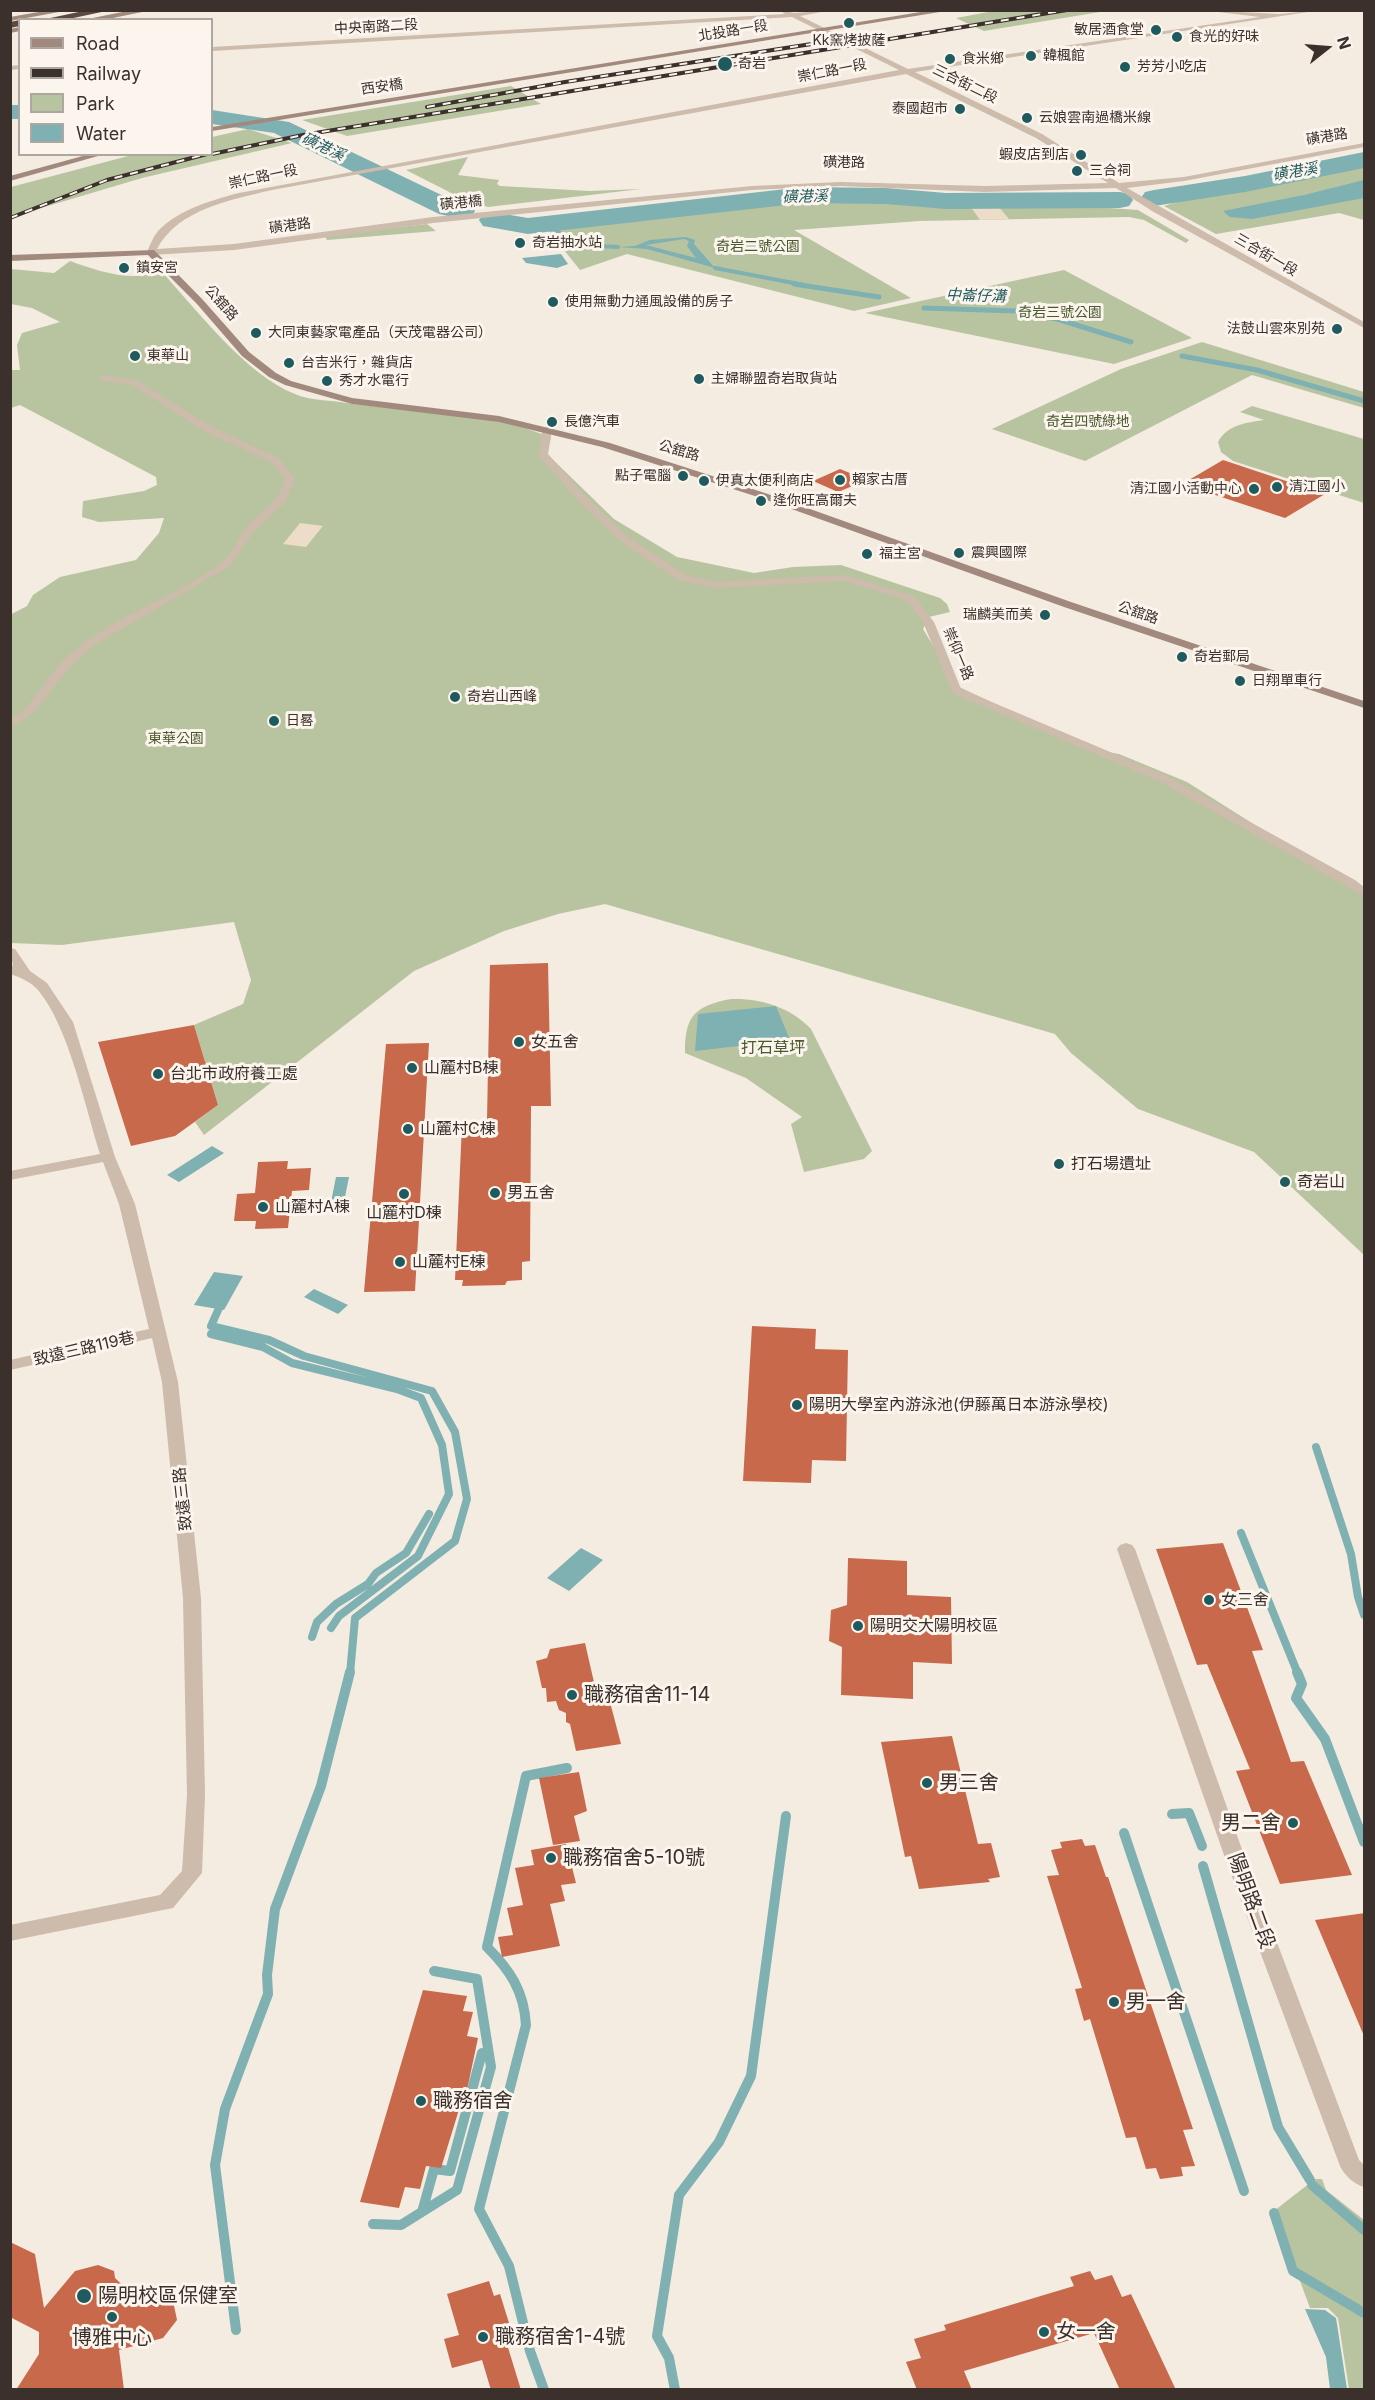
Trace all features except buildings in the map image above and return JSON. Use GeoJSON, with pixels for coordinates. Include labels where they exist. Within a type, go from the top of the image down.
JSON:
{"type":"FeatureCollection","features":[{"type":"Feature","properties":{"kind":"highway"},"geometry":{"type":"LineString","coordinates":[[57,18],[107,10]]}},
{"type":"Feature","properties":{"kind":"street"},"geometry":{"type":"LineString","coordinates":[[10,19],[67,10]]}},
{"type":"Feature","properties":{"kind":"street"},"geometry":{"type":"LineString","coordinates":[[99,18],[149,10]]}},
{"type":"Feature","properties":{"kind":"street","name":"三合街二段"},"geometry":{"type":"LineString","coordinates":[[782,10],[1040,136],[1129,193]]}},
{"type":"Feature","properties":{"kind":"street","name":"中央南路二段"},"geometry":{"type":"LineString","coordinates":[[213,49],[792,15],[829,10]]}},
{"type":"Feature","properties":{"kind":"street","name":"北投路一段"},"geometry":{"type":"LineString","coordinates":[[557,72],[949,10]]}},
{"type":"Feature","properties":{"kind":"street"},"geometry":{"type":"LineString","coordinates":[[1205,10],[1280,16],[1318,10]]}},
{"type":"Feature","properties":{"kind":"street","name":"崇仁路一段"},"geometry":{"type":"LineString","coordinates":[[151,252],[155,236],[174,223],[226,198],[280,185],[365,172],[907,70],[1280,16]]}},
{"type":"Feature","properties":{"kind":"street","name":"西安橋"},"geometry":{"type":"LineString","coordinates":[[213,129],[557,72]]}},
{"type":"Feature","properties":{"kind":"street","name":"磺港路"},"geometry":{"type":"LineString","coordinates":[[492,213],[574,205],[603,205],[717,191],[802,184],[985,189],[1117,186],[1184,179],[1365,145]]}},
{"type":"Feature","properties":{"kind":"street"},"geometry":{"type":"LineString","coordinates":[[10,179],[94,156]]}},
{"type":"Feature","properties":{"kind":"street","name":"三合街一段"},"geometry":{"type":"LineString","coordinates":[[1129,193],[1365,325]]}},
{"type":"Feature","properties":{"kind":"street","name":"磺港橋"},"geometry":{"type":"LineString","coordinates":[[433,220],[492,213]]}},
{"type":"Feature","properties":{"kind":"street","name":"磺港路"},"geometry":{"type":"LineString","coordinates":[[151,252],[234,247],[433,220]]}},
{"type":"Feature","properties":{"kind":"street"},"geometry":{"type":"LineString","coordinates":[[10,258],[151,252]]}},
{"type":"Feature","properties":{"kind":"street","name":"公舘路"},"geometry":{"type":"LineString","coordinates":[[151,252],[156,261],[179,279],[218,320],[243,354],[263,371],[325,397],[465,414],[547,430],[726,480],[1038,594],[1365,705]]}},
{"type":"Feature","properties":{"kind":"street"},"geometry":{"type":"LineString","coordinates":[[10,725],[29,714],[47,685],[75,655],[110,630],[229,563],[245,535],[285,500],[290,479],[274,460],[208,429],[135,383],[104,378]]}},
{"type":"Feature","properties":{"kind":"street","name":"崇仰一路"},"geometry":{"type":"LineString","coordinates":[[547,430],[543,454],[577,493],[624,539],[682,578],[715,585],[845,578],[910,598],[928,622],[956,691],[1035,727],[1149,771],[1323,864],[1365,892]]}},
{"type":"Feature","properties":{"kind":"street"},"geometry":{"type":"LineString","coordinates":[[10,952],[25,974]]}},
{"type":"Feature","properties":{"kind":"street","name":"致遠三路"},"geometry":{"type":"LineString","coordinates":[[10,969],[25,974],[42,986],[66,1022],[108,1157],[128,1204],[170,1382],[176,1423],[192,1598],[196,1795],[192,1873],[166,1902],[10,1933]]}},
{"type":"Feature","properties":{"kind":"street"},"geometry":{"type":"LineString","coordinates":[[10,1176],[108,1157]]}},
{"type":"Feature","properties":{"kind":"street","name":"致遠三路119巷"},"geometry":{"type":"LineString","coordinates":[[10,1365],[157,1332]]}},
{"type":"Feature","properties":{"kind":"street","name":"陽明路二段"},"geometry":{"type":"LineString","coordinates":[[1126,1549],[1234,1855],[1351,2166],[1365,2178]]}},
{"type":"Feature","properties":{"kind":"green space"},"geometry":{"type":"Polygon","coordinates":[[[999,10],[1106,11],[984,31],[956,18],[999,10]]]}},
{"type":"Feature","properties":{"kind":"green space"},"geometry":{"type":"Polygon","coordinates":[[[511,86],[541,104],[347,136],[302,120],[511,86]]]}},
{"type":"Feature","properties":{"kind":"green space"},"geometry":{"type":"Polygon","coordinates":[[[248,129],[292,143],[142,178],[11,217],[11,187],[128,156],[213,156],[213,137],[248,129]]]}},
{"type":"Feature","properties":{"kind":"green space"},"geometry":{"type":"Polygon","coordinates":[[[468,157],[458,175],[499,180],[497,184],[500,186],[589,191],[641,189],[488,207],[467,201],[406,170],[468,157]]]}},
{"type":"Feature","properties":{"kind":"green space"},"geometry":{"type":"Polygon","coordinates":[[[1364,165],[1364,220],[1339,213],[1216,234],[1164,206],[1183,200],[1184,197],[1364,165]]]}},
{"type":"Feature","properties":{"kind":"green space","name":"奇岩二號公園"},"geometry":{"type":"Polygon","coordinates":[[[810,199],[945,202],[993,200],[1138,210],[1189,240],[1186,243],[1144,220],[1129,217],[920,221],[794,230],[911,298],[854,311],[627,254],[580,270],[544,225],[768,206],[810,199]]]}},
{"type":"Feature","properties":{"kind":"green space"},"geometry":{"type":"Polygon","coordinates":[[[427,224],[436,231],[327,240],[325,236],[427,224]]]}},
{"type":"Feature","properties":{"kind":"green space","name":"東華公園"},"geometry":{"type":"Polygon","coordinates":[[[70,261],[103,272],[127,276],[161,271],[241,357],[277,385],[300,396],[366,406],[475,417],[527,429],[551,438],[546,453],[614,519],[677,557],[754,573],[793,567],[841,565],[940,598],[947,604],[950,612],[929,617],[923,629],[957,686],[1094,750],[1119,754],[1187,782],[1364,894],[1364,1255],[1254,1152],[1138,1109],[1071,1053],[1055,1034],[605,904],[558,914],[504,931],[414,971],[204,1135],[195,1122],[218,1105],[194,1025],[243,1004],[251,980],[234,922],[62,945],[11,943],[10,615],[27,606],[33,595],[60,577],[136,560],[159,533],[164,518],[99,522],[82,517],[83,501],[144,491],[157,485],[156,477],[20,405],[11,408],[11,370],[20,370],[17,345],[22,333],[60,322],[32,308],[11,304],[11,269],[54,273],[70,261]]]}},
{"type":"Feature","properties":{"kind":"green space","name":"奇岩三號公園"},"geometry":{"type":"Polygon","coordinates":[[[1064,270],[1192,338],[1114,364],[865,313],[1064,270]]]}},
{"type":"Feature","properties":{"kind":"green space","name":"奇岩四號綠地"},"geometry":{"type":"Polygon","coordinates":[[[1202,342],[1364,392],[1364,408],[1252,375],[1085,461],[992,429],[1121,369],[1202,342]]]}},
{"type":"Feature","properties":{"kind":"green space"},"geometry":{"type":"Polygon","coordinates":[[[1252,406],[1364,439],[1364,503],[1233,461],[1221,452],[1218,442],[1227,431],[1238,425],[1264,420],[1240,412],[1252,406]]]}},
{"type":"Feature","properties":{"kind":"green space","name":"打石草坪"},"geometry":{"type":"Polygon","coordinates":[[[731,999],[753,1000],[774,1005],[794,1015],[811,1029],[872,1151],[864,1159],[804,1172],[791,1124],[802,1117],[746,1078],[685,1053],[687,1030],[694,1015],[708,1005],[731,999]]]}},
{"type":"Feature","properties":{"kind":"green space"},"geometry":{"type":"Polygon","coordinates":[[[1315,2179],[1322,2179],[1326,2190],[1364,2220],[1364,2389],[1349,2389],[1338,2318],[1328,2308],[1310,2308],[1274,2211],[1315,2179]]]}},
{"type":"Feature","properties":{"kind":"shaded area"},"geometry":{"type":"Polygon","coordinates":[[[966,200],[993,200],[1009,219],[980,220],[966,200]]]}},
{"type":"Feature","properties":{"kind":"shaded area"},"geometry":{"type":"Polygon","coordinates":[[[300,523],[323,526],[306,547],[283,544],[300,523]]]}},
{"type":"Feature","properties":{"kind":"water"},"geometry":{"type":"Polygon","coordinates":[[[1364,180],[1364,198],[1252,219],[1230,217],[1223,211],[1304,195],[1364,180]]]}},
{"type":"Feature","properties":{"kind":"water"},"geometry":{"type":"Polygon","coordinates":[[[686,237],[695,240],[694,244],[715,268],[647,249],[618,247],[635,246],[650,240],[686,237]],[[684,239],[646,245],[696,258],[687,246],[689,241],[684,239]]]}},
{"type":"Feature","properties":{"kind":"water"},"geometry":{"type":"Polygon","coordinates":[[[561,254],[568,264],[557,268],[526,263],[522,258],[561,254]]]}},
{"type":"Feature","properties":{"kind":"water"},"geometry":{"type":"Polygon","coordinates":[[[776,1006],[790,1040],[695,1051],[698,1014],[776,1006]]]}},
{"type":"Feature","properties":{"kind":"water"},"geometry":{"type":"Polygon","coordinates":[[[212,1146],[224,1153],[179,1182],[167,1175],[212,1146]]]}},
{"type":"Feature","properties":{"kind":"water"},"geometry":{"type":"Polygon","coordinates":[[[336,1177],[349,1177],[344,1202],[331,1202],[336,1177]]]}},
{"type":"Feature","properties":{"kind":"water"},"geometry":{"type":"Polygon","coordinates":[[[214,1272],[243,1276],[224,1310],[194,1305],[214,1272]]]}},
{"type":"Feature","properties":{"kind":"water"},"geometry":{"type":"Polygon","coordinates":[[[314,1289],[348,1305],[338,1314],[304,1297],[314,1289]]]}},
{"type":"Feature","properties":{"kind":"water"},"geometry":{"type":"Polygon","coordinates":[[[581,1548],[603,1560],[569,1591],[547,1578],[581,1548]]]}},
{"type":"Feature","properties":{"kind":"water"},"geometry":{"type":"Polygon","coordinates":[[[1305,2309],[1325,2310],[1336,2318],[1347,2389],[1330,2389],[1326,2357],[1305,2309]]]}},
{"type":"Feature","properties":{"kind":"waterway","name":"磺港溪"},"geometry":{"type":"LineString","coordinates":[[10,112],[18,112]]}},
{"type":"Feature","properties":{"kind":"waterway","name":"磺港溪"},"geometry":{"type":"LineString","coordinates":[[213,117],[280,127],[448,208],[462,211]]}},
{"type":"Feature","properties":{"kind":"waterway","name":"磺港溪"},"geometry":{"type":"LineString","coordinates":[[1154,198],[1245,184],[1320,167],[1364,160]]}},
{"type":"Feature","properties":{"kind":"waterway","name":"磺港溪"},"geometry":{"type":"LineString","coordinates":[[492,220],[528,226],[804,195],[886,196],[946,201],[1120,200]]}},
{"type":"Feature","properties":{"kind":"waterway","name":"中崙仔溝"},"geometry":{"type":"LineString","coordinates":[[556,230],[576,245],[618,247]]}},
{"type":"Feature","properties":{"kind":"waterway","name":"中崙仔溝"},"geometry":{"type":"LineString","coordinates":[[715,268],[804,285]]}},
{"type":"Feature","properties":{"kind":"waterway","name":"中崙仔溝"},"geometry":{"type":"LineString","coordinates":[[794,284],[879,297]]}},
{"type":"Feature","properties":{"kind":"waterway","name":"中崙仔溝"},"geometry":{"type":"LineString","coordinates":[[924,308],[1016,311],[1057,319],[1131,342]]}},
{"type":"Feature","properties":{"kind":"waterway","name":"中崙仔溝"},"geometry":{"type":"LineString","coordinates":[[1182,356],[1257,370],[1364,401]]}},
{"type":"Feature","properties":{"kind":"waterway"},"geometry":{"type":"LineString","coordinates":[[219,1308],[211,1326],[269,1340],[304,1356],[432,1391],[455,1432],[467,1499],[455,1541],[355,1618],[350,1674]]}},
{"type":"Feature","properties":{"kind":"waterway"},"geometry":{"type":"LineString","coordinates":[[211,1334],[263,1347],[292,1363],[397,1389],[421,1398],[442,1445],[449,1494],[418,1556],[339,1616],[331,1628]]}},
{"type":"Feature","properties":{"kind":"waterway"},"geometry":{"type":"LineString","coordinates":[[1316,1447],[1351,1554],[1358,1597],[1364,1615]]}},
{"type":"Feature","properties":{"kind":"waterway"},"geometry":{"type":"LineString","coordinates":[[312,1637],[317,1622],[336,1604],[368,1584],[376,1573],[406,1553],[429,1514]]}},
{"type":"Feature","properties":{"kind":"waterway"},"geometry":{"type":"LineString","coordinates":[[1241,1533],[1298,1674]]}},
{"type":"Feature","properties":{"kind":"waterway"},"geometry":{"type":"LineString","coordinates":[[236,2330],[215,2165],[225,2109],[268,1994],[267,1975],[275,1909],[321,1786],[350,1672]]}},
{"type":"Feature","properties":{"kind":"waterway"},"geometry":{"type":"LineString","coordinates":[[1297,1672],[1302,1684],[1296,1698],[1325,1739],[1364,1842]]}},
{"type":"Feature","properties":{"kind":"waterway"},"geometry":{"type":"LineString","coordinates":[[544,2390],[530,2351],[509,2266],[479,2209],[526,2025],[519,1991],[503,1964],[487,1947],[526,1776],[567,1768]]}},
{"type":"Feature","properties":{"kind":"waterway"},"geometry":{"type":"LineString","coordinates":[[1172,1814],[1189,1813],[1202,1846]]}},
{"type":"Feature","properties":{"kind":"waterway"},"geometry":{"type":"LineString","coordinates":[[675,2390],[669,2358],[657,2336],[679,2195],[719,2142],[751,2076],[786,1816]]}},
{"type":"Feature","properties":{"kind":"waterway"},"geometry":{"type":"LineString","coordinates":[[1124,1833],[1244,2191]]}},
{"type":"Feature","properties":{"kind":"waterway"},"geometry":{"type":"LineString","coordinates":[[1203,1866],[1278,2127],[1310,2180]]}},
{"type":"Feature","properties":{"kind":"waterway"},"geometry":{"type":"LineString","coordinates":[[422,2212],[457,2190],[491,2067],[477,1979],[434,1971]]}},
{"type":"Feature","properties":{"kind":"waterway"},"geometry":{"type":"LineString","coordinates":[[422,2212],[434,2169],[450,2171],[482,2053]]}},
{"type":"Feature","properties":{"kind":"waterway"},"geometry":{"type":"LineString","coordinates":[[1312,2185],[1364,2230]]}},
{"type":"Feature","properties":{"kind":"waterway"},"geometry":{"type":"LineString","coordinates":[[373,2224],[401,2225],[422,2212]]}},
{"type":"Feature","properties":{"kind":"waterway"},"geometry":{"type":"LineString","coordinates":[[1274,2213],[1293,2271],[1364,2313]]}},
{"type":"Feature","properties":{"kind":"railway"},"geometry":{"type":"LineString","coordinates":[[213,154],[303,135],[1067,10]]}},
{"type":"Feature","properties":{"kind":"railway"},"geometry":{"type":"LineString","coordinates":[[427,107],[565,82],[883,33]]}},
{"type":"Feature","properties":{"kind":"railway"},"geometry":{"type":"LineString","coordinates":[[10,218],[107,180],[199,156]]}},
{"type":"Feature","properties":{"kind":"place","name":"Kk窯烤披薩"},"geometry":{"type":"Point","coordinates":[849,23]}},
{"type":"Feature","properties":{"kind":"place","name":"敏居酒食堂"},"geometry":{"type":"Point","coordinates":[1156,30]}},
{"type":"Feature","properties":{"kind":"place","name":"食光的好味"},"geometry":{"type":"Point","coordinates":[1177,37]}},
{"type":"Feature","properties":{"kind":"place","name":"韓楓館"},"geometry":{"type":"Point","coordinates":[1031,56]}},
{"type":"Feature","properties":{"kind":"place","name":"食米鄉"},"geometry":{"type":"Point","coordinates":[950,59]}},
{"type":"Feature","properties":{"kind":"place","name":"奇岩"},"geometry":{"type":"Point","coordinates":[725,64]}},
{"type":"Feature","properties":{"kind":"place","name":"芳芳小吃店"},"geometry":{"type":"Point","coordinates":[1125,67]}},
{"type":"Feature","properties":{"kind":"place","name":"泰國超市"},"geometry":{"type":"Point","coordinates":[960,109]}},
{"type":"Feature","properties":{"kind":"place","name":"云娘雲南過橋米線"},"geometry":{"type":"Point","coordinates":[1027,118]}},
{"type":"Feature","properties":{"kind":"place","name":"蝦皮店到店"},"geometry":{"type":"Point","coordinates":[1081,155]}},
{"type":"Feature","properties":{"kind":"place","name":"三合祠"},"geometry":{"type":"Point","coordinates":[1077,171]}},
{"type":"Feature","properties":{"kind":"place","name":"奇岩抽水站"},"geometry":{"type":"Point","coordinates":[520,243]}},
{"type":"Feature","properties":{"kind":"place","name":"鎮安宮"},"geometry":{"type":"Point","coordinates":[124,268]}},
{"type":"Feature","properties":{"kind":"place","name":"使用無動力通風設備的房子"},"geometry":{"type":"Point","coordinates":[553,302]}},
{"type":"Feature","properties":{"kind":"place","name":"法鼓山雲來別苑"},"geometry":{"type":"Point","coordinates":[1337,329]}},
{"type":"Feature","properties":{"kind":"place","name":"大同東藝家電產品（天茂電器公司）"},"geometry":{"type":"Point","coordinates":[256,333]}},
{"type":"Feature","properties":{"kind":"place","name":"東華山"},"geometry":{"type":"Point","coordinates":[135,356]}},
{"type":"Feature","properties":{"kind":"place","name":"台吉米行，雜貨店"},"geometry":{"type":"Point","coordinates":[289,363]}},
{"type":"Feature","properties":{"kind":"place","name":"主婦聯盟奇岩取貨站"},"geometry":{"type":"Point","coordinates":[699,379]}},
{"type":"Feature","properties":{"kind":"place","name":"秀才水電行"},"geometry":{"type":"Point","coordinates":[327,381]}},
{"type":"Feature","properties":{"kind":"place","name":"長億汽車"},"geometry":{"type":"Point","coordinates":[552,422]}},
{"type":"Feature","properties":{"kind":"place","name":"點子電腦"},"geometry":{"type":"Point","coordinates":[683,476]}},
{"type":"Feature","properties":{"kind":"place","name":"賴家古厝"},"geometry":{"type":"Point","coordinates":[840,480]}},
{"type":"Feature","properties":{"kind":"place","name":"伊真太便利商店"},"geometry":{"type":"Point","coordinates":[704,481]}},
{"type":"Feature","properties":{"kind":"place","name":"清江國小"},"geometry":{"type":"Point","coordinates":[1277,487]}},
{"type":"Feature","properties":{"kind":"place","name":"清江國小活動中心"},"geometry":{"type":"Point","coordinates":[1254,489]}},
{"type":"Feature","properties":{"kind":"place","name":"逢你旺高爾夫"},"geometry":{"type":"Point","coordinates":[761,501]}},
{"type":"Feature","properties":{"kind":"place","name":"震興國際"},"geometry":{"type":"Point","coordinates":[959,553]}},
{"type":"Feature","properties":{"kind":"place","name":"福主宮"},"geometry":{"type":"Point","coordinates":[867,554]}},
{"type":"Feature","properties":{"kind":"place","name":"瑞麟美而美"},"geometry":{"type":"Point","coordinates":[1045,615]}},
{"type":"Feature","properties":{"kind":"place","name":"奇岩郵局"},"geometry":{"type":"Point","coordinates":[1182,657]}},
{"type":"Feature","properties":{"kind":"place","name":"日翔單車行"},"geometry":{"type":"Point","coordinates":[1240,681]}},
{"type":"Feature","properties":{"kind":"place","name":"奇岩山西峰"},"geometry":{"type":"Point","coordinates":[455,697]}},
{"type":"Feature","properties":{"kind":"place","name":"日晷"},"geometry":{"type":"Point","coordinates":[274,721]}},
{"type":"Feature","properties":{"kind":"place","name":"女五舍"},"geometry":{"type":"Point","coordinates":[519,1042]}},
{"type":"Feature","properties":{"kind":"place","name":"山麓村B棟"},"geometry":{"type":"Point","coordinates":[412,1068]}},
{"type":"Feature","properties":{"kind":"place","name":"台北市政府養工處"},"geometry":{"type":"Point","coordinates":[158,1074]}},
{"type":"Feature","properties":{"kind":"place","name":"山麓村C棟"},"geometry":{"type":"Point","coordinates":[408,1129]}},
{"type":"Feature","properties":{"kind":"place","name":"打石場遺址"},"geometry":{"type":"Point","coordinates":[1059,1164]}},
{"type":"Feature","properties":{"kind":"place","name":"奇岩山"},"geometry":{"type":"Point","coordinates":[1285,1182]}},
{"type":"Feature","properties":{"kind":"place","name":"男五舍"},"geometry":{"type":"Point","coordinates":[495,1193]}},
{"type":"Feature","properties":{"kind":"place","name":"山麓村D棟"},"geometry":{"type":"Point","coordinates":[404,1194]}},
{"type":"Feature","properties":{"kind":"place","name":"山麓村A棟"},"geometry":{"type":"Point","coordinates":[263,1207]}},
{"type":"Feature","properties":{"kind":"place","name":"山麓村E棟"},"geometry":{"type":"Point","coordinates":[400,1262]}},
{"type":"Feature","properties":{"kind":"place","name":"陽明大學室內游泳池(伊藤萬日本游泳學校)"},"geometry":{"type":"Point","coordinates":[797,1405]}},
{"type":"Feature","properties":{"kind":"place","name":"女三舍"},"geometry":{"type":"Point","coordinates":[1209,1600]}},
{"type":"Feature","properties":{"kind":"place","name":"陽明交大陽明校區"},"geometry":{"type":"Point","coordinates":[858,1626]}},
{"type":"Feature","properties":{"kind":"place","name":"職務宿舍11-14"},"geometry":{"type":"Point","coordinates":[572,1695]}},
{"type":"Feature","properties":{"kind":"place","name":"男三舍"},"geometry":{"type":"Point","coordinates":[927,1783]}},
{"type":"Feature","properties":{"kind":"place","name":"男二舍"},"geometry":{"type":"Point","coordinates":[1293,1823]}},
{"type":"Feature","properties":{"kind":"place","name":"職務宿舍5-10號"},"geometry":{"type":"Point","coordinates":[551,1858]}},
{"type":"Feature","properties":{"kind":"place","name":"男一舍"},"geometry":{"type":"Point","coordinates":[1114,2002]}},
{"type":"Feature","properties":{"kind":"place","name":"職務宿舍"},"geometry":{"type":"Point","coordinates":[421,2101]}},
{"type":"Feature","properties":{"kind":"place","name":"陽明校區保健室"},"geometry":{"type":"Point","coordinates":[84,2296]}},
{"type":"Feature","properties":{"kind":"place","name":"博雅中心"},"geometry":{"type":"Point","coordinates":[112,2317]}},
{"type":"Feature","properties":{"kind":"place","name":"女一舍"},"geometry":{"type":"Point","coordinates":[1044,2332]}},
{"type":"Feature","properties":{"kind":"place","name":"職務宿舍1-4號"},"geometry":{"type":"Point","coordinates":[483,2337]}}]}
